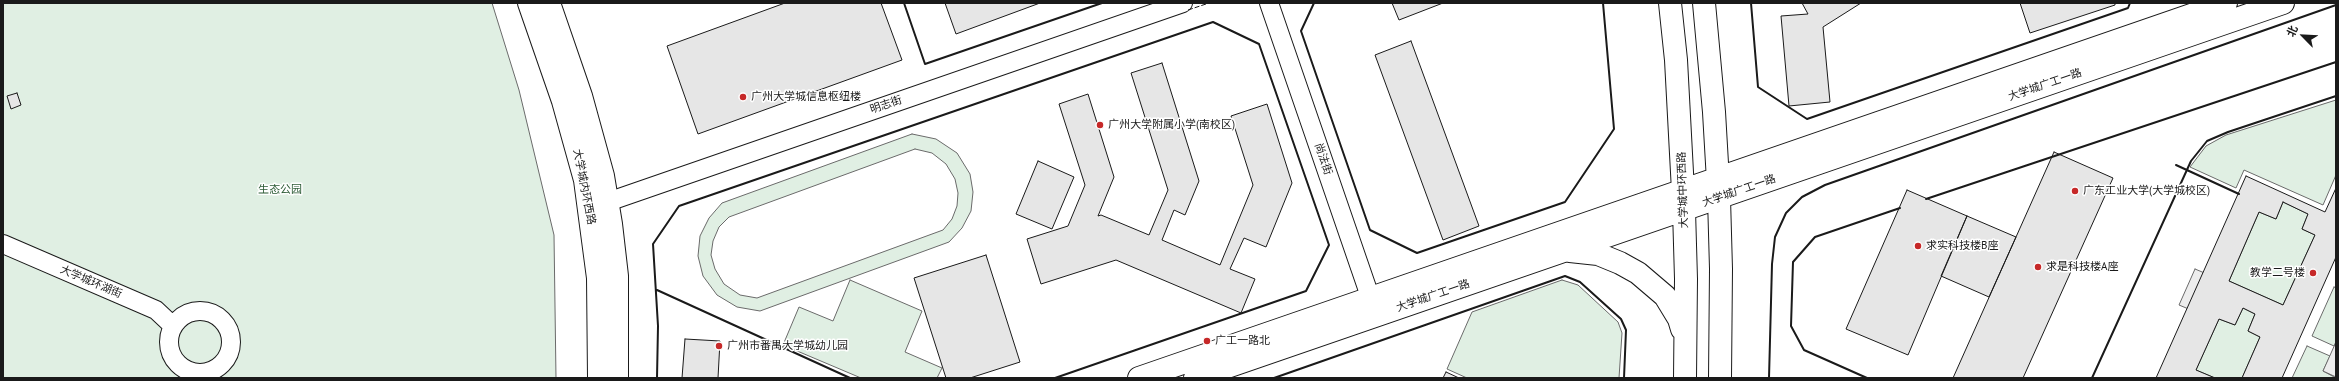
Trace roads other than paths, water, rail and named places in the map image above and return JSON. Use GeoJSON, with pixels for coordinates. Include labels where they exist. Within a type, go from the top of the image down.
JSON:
{"type":"FeatureCollection","features":[{"type":"Feature","properties":{"kind":"main road","name":"大学城内环西路"},"geometry":{"type":"LineString","coordinates":[[530,3],[573,135],[598,205],[617,276],[617,378]]}},
{"type":"Feature","properties":{"kind":"main road","name":"大学城内环西路"},"geometry":{"type":"LineString","coordinates":[[549,3],[589,124],[598,205],[599,378]]}},
{"type":"Feature","properties":{"kind":"main road","name":"大学城中环西路"},"geometry":{"type":"LineString","coordinates":[[1670,3],[1676,60],[1684,200],[1686,279],[1684,340],[1685,378]]}},
{"type":"Feature","properties":{"kind":"main road"},"geometry":{"type":"LineString","coordinates":[[1704,3],[1711,73],[1718,188],[1721,269],[1720,378]]}},
{"type":"Feature","properties":{"kind":"main road","name":"大学城广工一路"},"geometry":{"type":"LineString","coordinates":[[1195,378],[1374,307],[1718,188],[2204,13],[2283,3]]}},
{"type":"Feature","properties":{"kind":"main road","name":"大学城广工一路"},"geometry":{"type":"LineString","coordinates":[[1139,378],[1563,251],[1684,200]]}},
{"type":"Feature","properties":{"kind":"main road"},"geometry":{"type":"LineString","coordinates":[[1563,251],[1582,251],[1598,254],[1638,273],[1653,284],[1673,306],[1679,319],[1684,340]]}},
{"type":"Feature","properties":{"kind":"street","name":"明志街"},"geometry":{"type":"LineString","coordinates":[[598,205],[1184,3]]}},
{"type":"Feature","properties":{"kind":"street","name":"尚法街"},"geometry":{"type":"LineString","coordinates":[[1269,3],[1374,307]]}},
{"type":"Feature","properties":{"kind":"street","name":"大学城环湖街"},"geometry":{"type":"LineString","coordinates":[[3,244],[156,310],[173,326]]}},
{"type":"Feature","properties":{"kind":"street"},"geometry":{"type":"LineString","coordinates":[[208,312],[217,316],[229,332],[229,352],[221,364],[208,372],[187,375],[173,357],[170,342],[173,326],[188,314],[208,312]]}},
{"type":"Feature","properties":{"kind":"place","name":"广州大学城信息枢纽楼"},"geometry":{"type":"Point","coordinates":[743,97]}},
{"type":"Feature","properties":{"kind":"place","name":"广州大学附属小学(南校区)"},"geometry":{"type":"Point","coordinates":[1100,125]}},
{"type":"Feature","properties":{"kind":"place","name":"广东工业大学(大学城校区)"},"geometry":{"type":"Point","coordinates":[2075,191]}},
{"type":"Feature","properties":{"kind":"place","name":"求实科技楼B座"},"geometry":{"type":"Point","coordinates":[1918,246]}},
{"type":"Feature","properties":{"kind":"place","name":"求是科技楼A座"},"geometry":{"type":"Point","coordinates":[2038,267]}},
{"type":"Feature","properties":{"kind":"place","name":"教学二号楼"},"geometry":{"type":"Point","coordinates":[2313,273]}},
{"type":"Feature","properties":{"kind":"place","name":"广工一路北"},"geometry":{"type":"Point","coordinates":[1207,341]}},
{"type":"Feature","properties":{"kind":"place","name":"广州市番禺大学城幼儿园"},"geometry":{"type":"Point","coordinates":[719,346]}},
{"type":"Feature","properties":{"kind":"park label","name":"生态公园"},"geometry":{"type":"Point","coordinates":[280,190]}}]}
